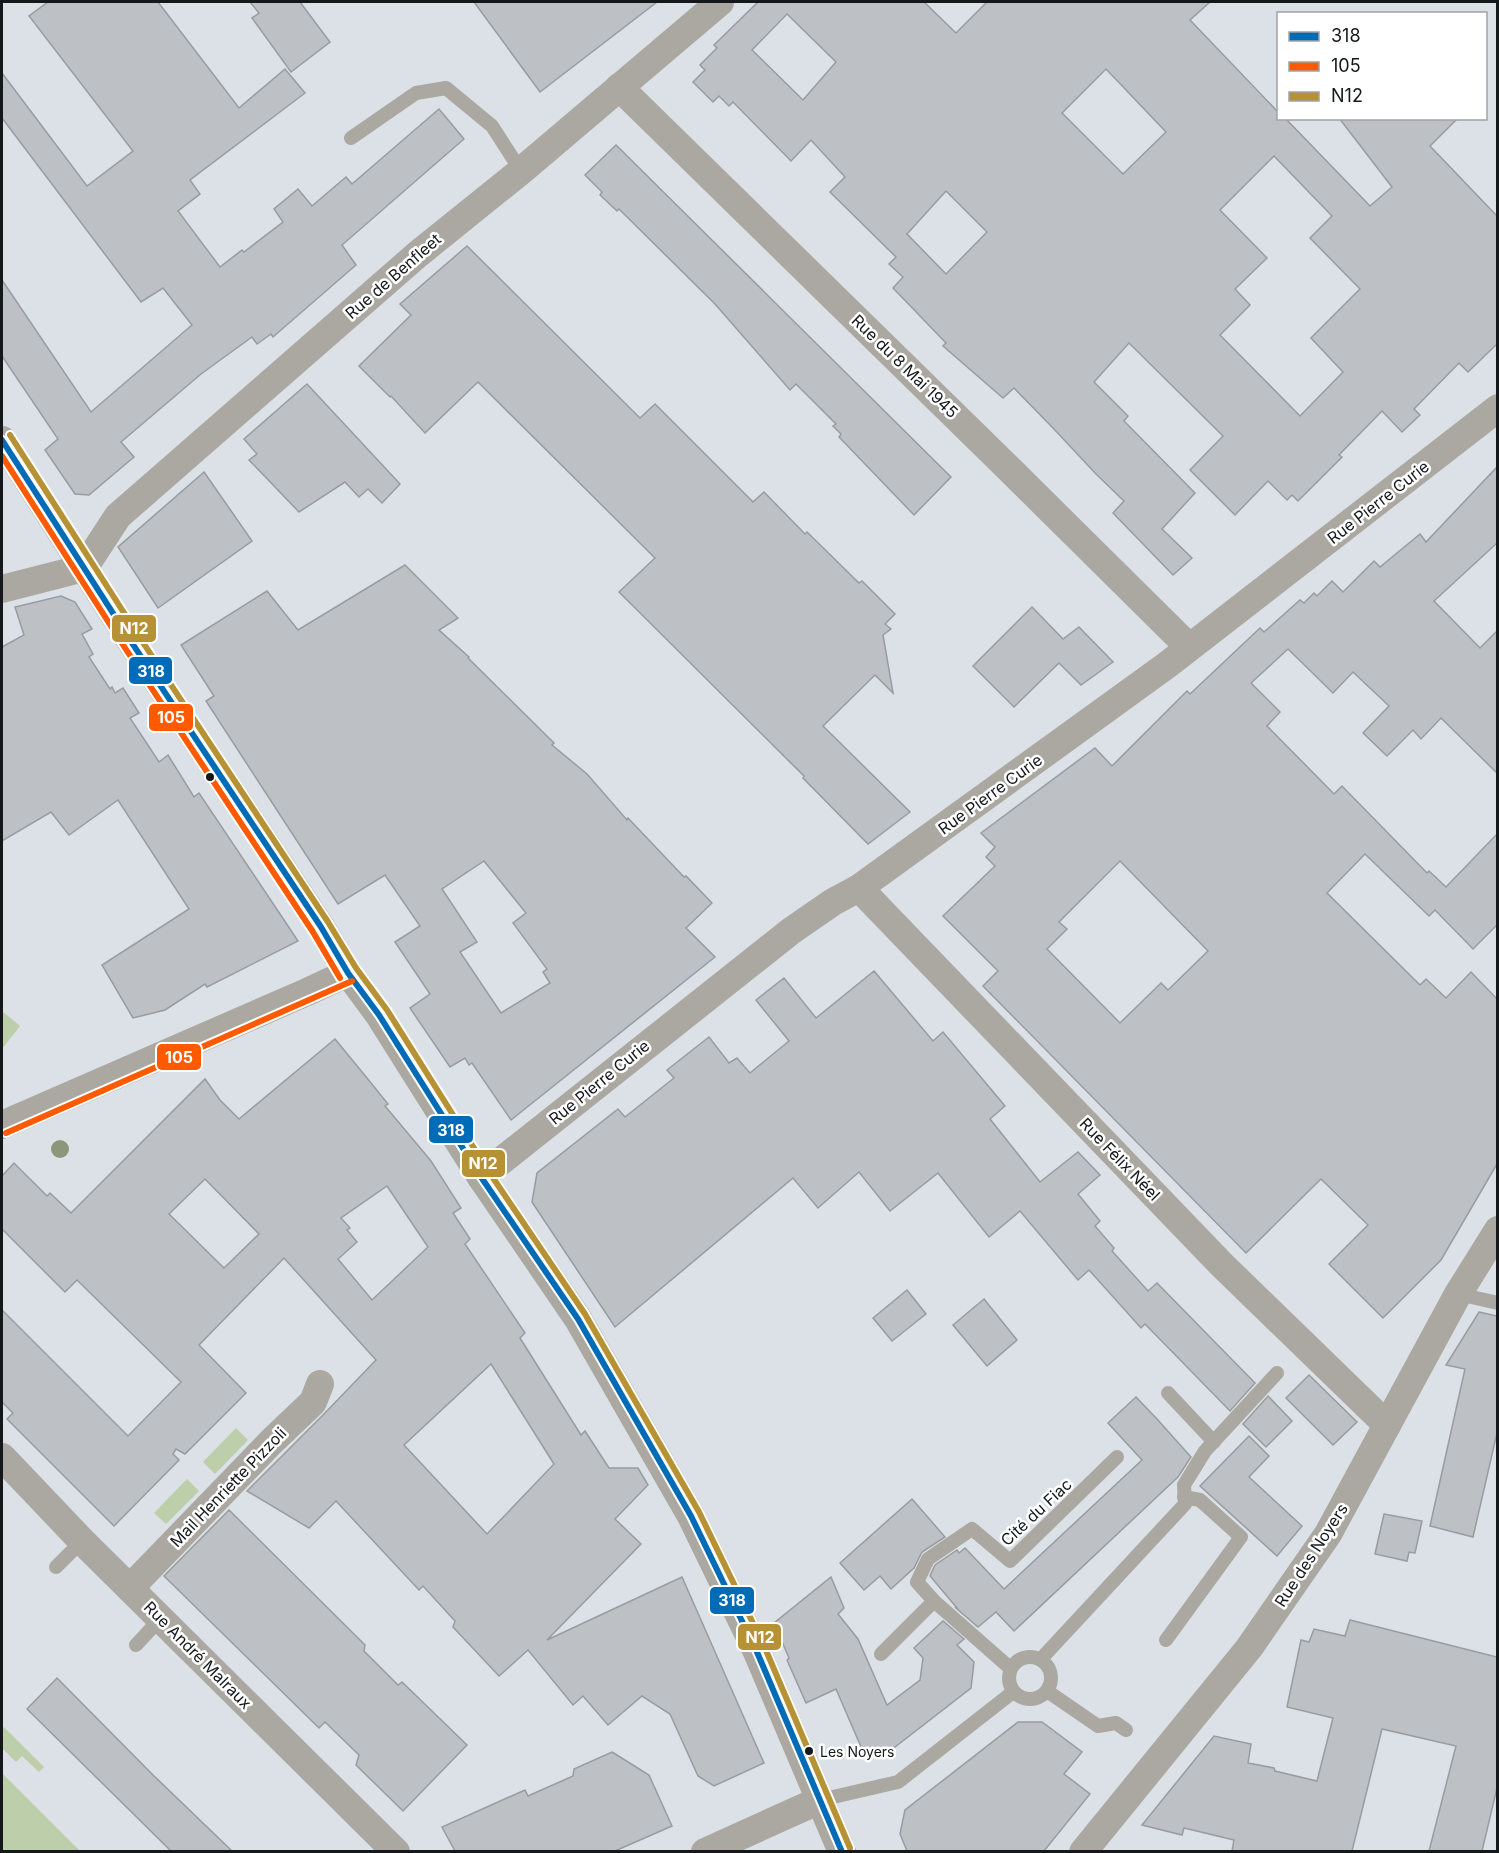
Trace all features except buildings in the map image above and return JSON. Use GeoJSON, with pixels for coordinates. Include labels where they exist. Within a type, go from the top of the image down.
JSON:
{"type":"FeatureCollection","features":[{"type":"Feature","properties":{"kind":"street","name":"Rue de Benfleet"},"geometry":{"type":"LineString","coordinates":[[84,568],[118,516],[418,254],[521,171],[619,87],[706,6]]}},
{"type":"Feature","properties":{"kind":"street","name":"Rue du 8 Mai 1945"},"geometry":{"type":"LineString","coordinates":[[619,87],[1189,648]]}},
{"type":"Feature","properties":{"kind":"street","name":"Rue Pierre Curie"},"geometry":{"type":"LineString","coordinates":[[481,1177],[791,931],[833,902],[859,888],[1119,700],[1497,408]]}},
{"type":"Feature","properties":{"kind":"street"},"geometry":{"type":"LineString","coordinates":[[2,440],[134,646],[321,927],[348,973],[379,1015],[481,1177],[578,1319],[703,1538],[757,1652],[842,1851]]}},
{"type":"Feature","properties":{"kind":"street"},"geometry":{"type":"LineString","coordinates":[[2,589],[84,568]]}},
{"type":"Feature","properties":{"kind":"street","name":"Rue Félix Néel"},"geometry":{"type":"LineString","coordinates":[[859,888],[1222,1265],[1387,1425]]}},
{"type":"Feature","properties":{"kind":"street"},"geometry":{"type":"LineString","coordinates":[[2,1125],[348,973]]}},
{"type":"Feature","properties":{"kind":"street","name":"Rue des Noyers"},"geometry":{"type":"LineString","coordinates":[[1083,1851],[1249,1648],[1328,1534],[1458,1294],[1497,1230]]}},
{"type":"Feature","properties":{"kind":"street","name":"Mail Henriette Pizzoli"},"geometry":{"type":"LineString","coordinates":[[130,1588],[271,1442],[313,1402],[320,1384]]}},
{"type":"Feature","properties":{"kind":"street","name":"Rue André Malraux"},"geometry":{"type":"LineString","coordinates":[[2,1457],[82,1541],[396,1851]]}},
{"type":"Feature","properties":{"kind":"street"},"geometry":{"type":"LineString","coordinates":[[705,1851],[820,1800]]}},
{"type":"Feature","properties":{"kind":"lane"},"geometry":{"type":"LineString","coordinates":[[351,138],[416,93],[446,88],[492,126],[521,171]]}},
{"type":"Feature","properties":{"kind":"lane"},"geometry":{"type":"LineString","coordinates":[[1458,1294],[1497,1303]]}},
{"type":"Feature","properties":{"kind":"lane"},"geometry":{"type":"LineString","coordinates":[[1041,1659],[1185,1504],[1184,1485],[1205,1451],[1277,1374]]}},
{"type":"Feature","properties":{"kind":"lane"},"geometry":{"type":"LineString","coordinates":[[1168,1393],[1214,1442]]}},
{"type":"Feature","properties":{"kind":"lane","name":"Cité du Fiac"},"geometry":{"type":"LineString","coordinates":[[1010,1668],[934,1601],[917,1582],[928,1559],[972,1529],[1010,1561],[1117,1457]]}},
{"type":"Feature","properties":{"kind":"lane"},"geometry":{"type":"LineString","coordinates":[[1166,1640],[1241,1536],[1200,1500],[1184,1497]]}},
{"type":"Feature","properties":{"kind":"lane"},"geometry":{"type":"LineString","coordinates":[[56,1567],[82,1541]]}},
{"type":"Feature","properties":{"kind":"lane"},"geometry":{"type":"LineString","coordinates":[[882,1654],[934,1601]]}},
{"type":"Feature","properties":{"kind":"lane"},"geometry":{"type":"LineString","coordinates":[[136,1645],[160,1618]]}},
{"type":"Feature","properties":{"kind":"lane"},"geometry":{"type":"LineString","coordinates":[[1030,1656],[1041,1659],[1049,1668],[1051,1680],[1047,1691],[1036,1698],[1023,1699],[1013,1692],[1008,1680],[1010,1668],[1018,1659],[1030,1656]]}},
{"type":"Feature","properties":{"kind":"lane"},"geometry":{"type":"LineString","coordinates":[[1047,1691],[1098,1726],[1116,1723],[1126,1730]]}},
{"type":"Feature","properties":{"kind":"lane"},"geometry":{"type":"LineString","coordinates":[[820,1800],[898,1782],[1013,1692]]}},
{"type":"Feature","properties":{"kind":"green space"},"geometry":{"type":"Polygon","coordinates":[[[2,1011],[20,1026],[2,1049],[2,1011]]]}},
{"type":"Feature","properties":{"kind":"green space"},"geometry":{"type":"Polygon","coordinates":[[[236,1428],[248,1440],[215,1474],[203,1462],[236,1428]]]}},
{"type":"Feature","properties":{"kind":"green space"},"geometry":{"type":"Polygon","coordinates":[[[187,1479],[199,1491],[166,1524],[154,1513],[187,1479]]]}},
{"type":"Feature","properties":{"kind":"green space"},"geometry":{"type":"Polygon","coordinates":[[[4,1727],[44,1767],[39,1772],[22,1756],[16,1762],[2,1748],[4,1727]]]}},
{"type":"Feature","properties":{"kind":"green space"},"geometry":{"type":"Polygon","coordinates":[[[2,1773],[80,1851],[2,1851],[2,1773]]]}},
{"type":"Feature","properties":{"kind":"transit line","name":"N12"},"geometry":{"type":"LineString","coordinates":[[10,435],[356,968],[387,1010],[489,1172],[585,1314],[699,1512],[765,1648],[850,1848]]}},
{"type":"Feature","properties":{"kind":"transit line","name":"318"},"geometry":{"type":"LineString","coordinates":[[2,440],[134,646],[321,927],[348,973],[379,1015],[481,1177],[578,1319],[691,1516],[757,1652],[842,1852]]}},
{"type":"Feature","properties":{"kind":"transit line","name":"105"},"geometry":{"type":"LineString","coordinates":[[2,456],[127,651],[313,932],[340,978]]}},
{"type":"Feature","properties":{"kind":"transit line","name":"105"},"geometry":{"type":"LineString","coordinates":[[6,1133],[352,981]]}},
{"type":"Feature","properties":{"kind":"place","name":"Les Noyers"},"geometry":{"type":"Point","coordinates":[809,1751]}}]}
